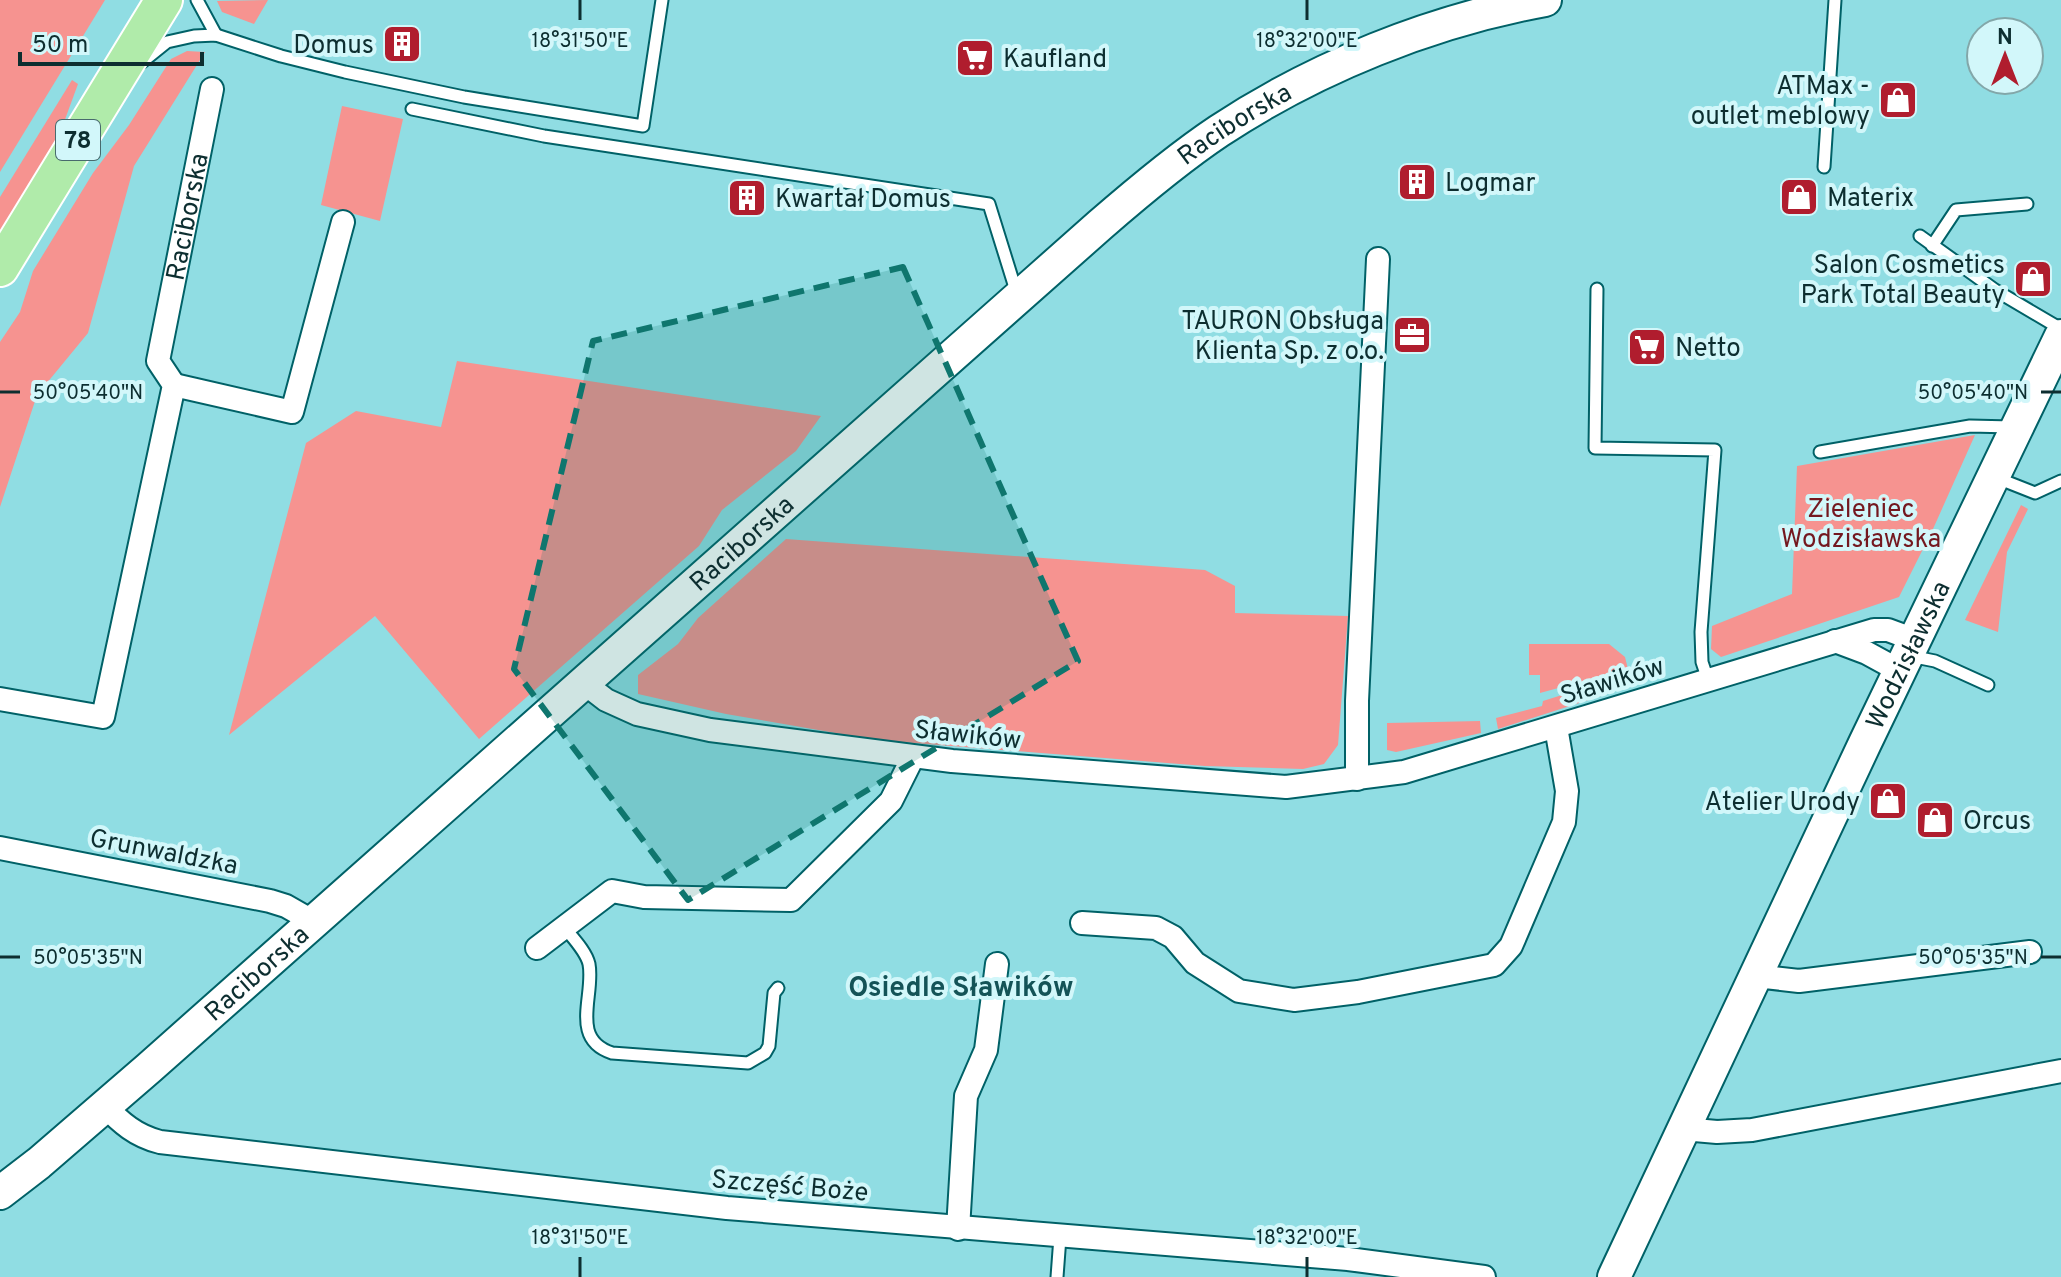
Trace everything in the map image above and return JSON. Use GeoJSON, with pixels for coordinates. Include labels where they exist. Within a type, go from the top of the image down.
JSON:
{"type":"FeatureCollection","features":[{"type":"Feature","properties":{"kind":"main road","name":"78"},"geometry":{"type":"LineString","coordinates":[[0,268],[164,0]]}},
{"type":"Feature","properties":{"kind":"street","name":"Raciborska"},"geometry":{"type":"LineString","coordinates":[[0,1193],[39,1163],[314,922],[1158,175],[1230,124],[1350,62],[1472,8],[1545,0]]}},
{"type":"Feature","properties":{"kind":"street","name":"Raciborska"},"geometry":{"type":"LineString","coordinates":[[174,385],[158,361],[212,89]]}},
{"type":"Feature","properties":{"kind":"street"},"geometry":{"type":"LineString","coordinates":[[0,699],[103,717],[174,385],[292,412],[343,222]]}},
{"type":"Feature","properties":{"kind":"street"},"geometry":{"type":"LineString","coordinates":[[1357,779],[1357,701],[1378,259]]}},
{"type":"Feature","properties":{"kind":"street","name":"Wodzisławska"},"geometry":{"type":"LineString","coordinates":[[1618,1276],[1683,1129],[2061,336]]}},
{"type":"Feature","properties":{"kind":"street","name":"Sławików"},"geometry":{"type":"LineString","coordinates":[[584,683],[617,706],[653,719],[710,730],[913,757],[1279,787],[1404,772],[1882,629],[1907,655]]}},
{"type":"Feature","properties":{"kind":"street"},"geometry":{"type":"LineString","coordinates":[[1835,641],[1867,653],[1907,655]]}},
{"type":"Feature","properties":{"kind":"street"},"geometry":{"type":"LineString","coordinates":[[1082,923],[1156,928],[1173,937],[1195,963],[1239,991],[1294,1000],[1358,992],[1494,965],[1511,946],[1564,822],[1567,791],[1556,727]]}},
{"type":"Feature","properties":{"kind":"street"},"geometry":{"type":"LineString","coordinates":[[537,948],[612,891],[644,897],[791,900],[891,801],[913,757]]}},
{"type":"Feature","properties":{"kind":"street","name":"Grunwaldzka"},"geometry":{"type":"LineString","coordinates":[[0,848],[270,901],[314,922]]}},
{"type":"Feature","properties":{"kind":"street"},"geometry":{"type":"LineString","coordinates":[[1756,976],[1799,981],[2030,952]]}},
{"type":"Feature","properties":{"kind":"street"},"geometry":{"type":"LineString","coordinates":[[958,1229],[966,1096],[986,1050],[997,964]]}},
{"type":"Feature","properties":{"kind":"street"},"geometry":{"type":"LineString","coordinates":[[1683,1129],[1717,1132],[1752,1130],[2061,1071]]}},
{"type":"Feature","properties":{"kind":"street","name":"Szczęść Boże"},"geometry":{"type":"LineString","coordinates":[[104,1105],[131,1131],[160,1142],[727,1208],[1348,1259],[1484,1277]]}},
{"type":"Feature","properties":{"kind":"lane"},"geometry":{"type":"LineString","coordinates":[[197,0],[216,35]]}},
{"type":"Feature","properties":{"kind":"lane"},"geometry":{"type":"LineString","coordinates":[[111,88],[167,42],[216,35],[345,72],[464,97],[643,126],[662,0]]}},
{"type":"Feature","properties":{"kind":"lane"},"geometry":{"type":"LineString","coordinates":[[1824,167],[1835,0]]}},
{"type":"Feature","properties":{"kind":"lane"},"geometry":{"type":"LineString","coordinates":[[412,109],[544,136],[989,204],[1018,299]]}},
{"type":"Feature","properties":{"kind":"lane"},"geometry":{"type":"LineString","coordinates":[[1932,246],[1956,210],[2027,204]]}},
{"type":"Feature","properties":{"kind":"lane"},"geometry":{"type":"LineString","coordinates":[[1920,236],[1995,290],[2061,329]]}},
{"type":"Feature","properties":{"kind":"lane"},"geometry":{"type":"LineString","coordinates":[[1597,289],[1595,448],[1715,450],[1701,632],[1702,662],[1708,680]]}},
{"type":"Feature","properties":{"kind":"lane"},"geometry":{"type":"LineString","coordinates":[[1820,452],[1970,426],[2017,427]]}},
{"type":"Feature","properties":{"kind":"lane"},"geometry":{"type":"LineString","coordinates":[[1993,476],[2035,493],[2061,481]]}},
{"type":"Feature","properties":{"kind":"lane"},"geometry":{"type":"LineString","coordinates":[[1907,655],[1935,661],[1988,685]]}},
{"type":"Feature","properties":{"kind":"lane"},"geometry":{"type":"LineString","coordinates":[[564,927],[589,963],[588,1031],[597,1046],[612,1053],[748,1063],[765,1053],[769,1046],[774,993],[778,988]]}},
{"type":"Feature","properties":{"kind":"lane"},"geometry":{"type":"LineString","coordinates":[[1057,1277],[1060,1237]]}},
{"type":"Feature","properties":{"kind":"highlighted area"},"geometry":{"type":"Polygon","coordinates":[[[903,267],[1078,661],[688,900],[514,669],[593,341],[903,267]]]}},
{"type":"Feature","properties":{"kind":"green space"},"geometry":{"type":"Polygon","coordinates":[[[0,0],[105,0],[0,172],[0,0]]]}},
{"type":"Feature","properties":{"kind":"green space"},"geometry":{"type":"Polygon","coordinates":[[[268,0],[254,24],[222,12],[217,1],[268,0]]]}},
{"type":"Feature","properties":{"kind":"green space"},"geometry":{"type":"Polygon","coordinates":[[[187,51],[205,52],[134,166],[88,333],[37,395],[0,507],[0,342],[20,312],[33,271],[93,173],[129,125],[171,59],[187,51]]]}},
{"type":"Feature","properties":{"kind":"green space"},"geometry":{"type":"Polygon","coordinates":[[[72,80],[78,84],[56,144],[0,232],[0,197],[72,80]]]}},
{"type":"Feature","properties":{"kind":"green space"},"geometry":{"type":"Polygon","coordinates":[[[342,106],[403,119],[380,221],[321,205],[342,106]]]}},
{"type":"Feature","properties":{"kind":"green space"},"geometry":{"type":"Polygon","coordinates":[[[457,361],[821,416],[796,451],[722,510],[699,546],[479,739],[375,616],[229,735],[306,443],[356,411],[441,427],[457,361]]]}},
{"type":"Feature","properties":{"kind":"green space","name":"Zieleniec Wodzisławska"},"geometry":{"type":"Polygon","coordinates":[[[1975,435],[1899,597],[1721,657],[1711,649],[1712,626],[1792,594],[1797,466],[1975,435]]]}},
{"type":"Feature","properties":{"kind":"green space"},"geometry":{"type":"Polygon","coordinates":[[[2021,505],[2028,509],[2007,552],[1998,632],[1965,620],[2021,505]]]}},
{"type":"Feature","properties":{"kind":"green space"},"geometry":{"type":"Polygon","coordinates":[[[786,539],[1205,570],[1235,586],[1235,613],[1348,616],[1338,745],[1324,764],[1303,769],[1205,766],[876,740],[726,714],[638,694],[638,675],[678,644],[698,618],[786,539]]]}},
{"type":"Feature","properties":{"kind":"green space"},"geometry":{"type":"Polygon","coordinates":[[[1529,644],[1609,644],[1625,657],[1628,669],[1540,693],[1540,675],[1529,675],[1529,644]]]}},
{"type":"Feature","properties":{"kind":"green space"},"geometry":{"type":"Polygon","coordinates":[[[1619,677],[1607,694],[1498,729],[1496,718],[1542,706],[1543,701],[1619,677]]]}},
{"type":"Feature","properties":{"kind":"green space"},"geometry":{"type":"Polygon","coordinates":[[[1480,721],[1481,733],[1396,752],[1387,750],[1387,723],[1480,721]]]}},
{"type":"Feature","properties":{"kind":"place","name":"Domus"},"geometry":{"type":"Point","coordinates":[402,44]}},
{"type":"Feature","properties":{"kind":"place","name":"Kaufland"},"geometry":{"type":"Point","coordinates":[975,58]}},
{"type":"Feature","properties":{"kind":"place","name":"ATMax - outlet meblowy"},"geometry":{"type":"Point","coordinates":[1898,100]}},
{"type":"Feature","properties":{"kind":"place","name":"Logmar"},"geometry":{"type":"Point","coordinates":[1417,182]}},
{"type":"Feature","properties":{"kind":"place","name":"Materix"},"geometry":{"type":"Point","coordinates":[1799,197]}},
{"type":"Feature","properties":{"kind":"place","name":"Kwartał Domus"},"geometry":{"type":"Point","coordinates":[747,198]}},
{"type":"Feature","properties":{"kind":"place","name":"Salon Cosmetics Park Total Beauty"},"geometry":{"type":"Point","coordinates":[2033,279]}},
{"type":"Feature","properties":{"kind":"place","name":"TAURON Obsługa Klienta Sp. z o.o."},"geometry":{"type":"Point","coordinates":[1412,335]}},
{"type":"Feature","properties":{"kind":"place","name":"Netto"},"geometry":{"type":"Point","coordinates":[1647,347]}},
{"type":"Feature","properties":{"kind":"place","name":"Atelier Urody"},"geometry":{"type":"Point","coordinates":[1888,801]}},
{"type":"Feature","properties":{"kind":"place","name":"Orcus"},"geometry":{"type":"Point","coordinates":[1935,820]}},
{"type":"Feature","properties":{"kind":"district","name":"Osiedle Sławików"},"geometry":{"type":"Point","coordinates":[961,986]}}]}
